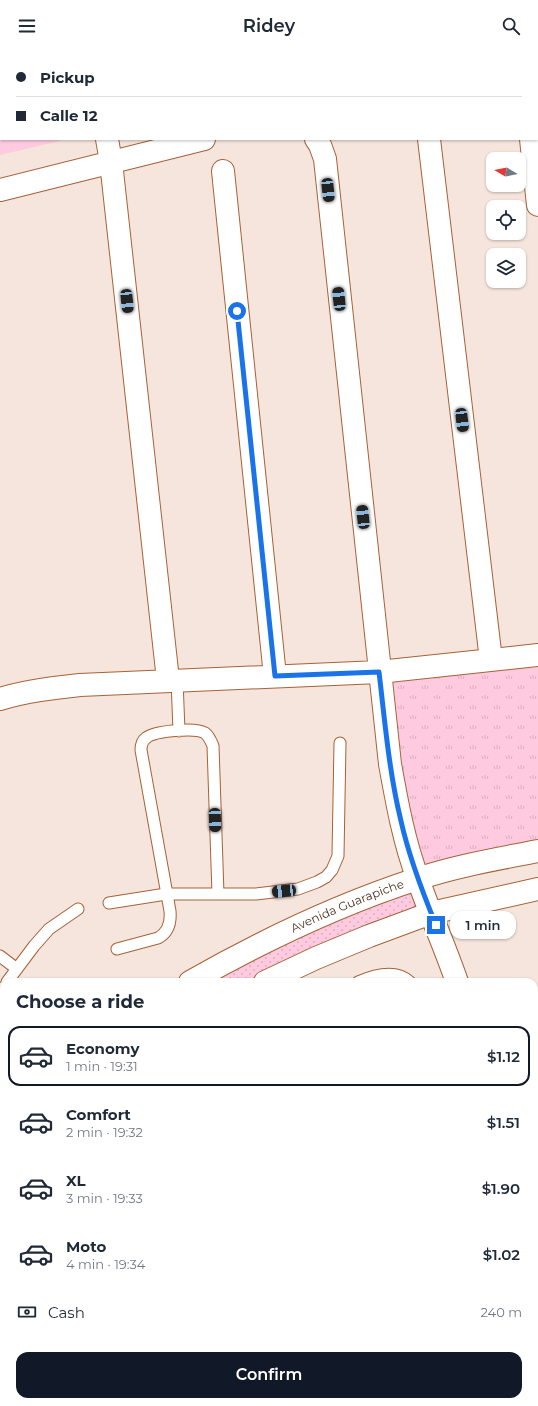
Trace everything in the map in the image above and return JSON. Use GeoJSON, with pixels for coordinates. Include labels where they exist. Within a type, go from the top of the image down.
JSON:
{"type":"FeatureCollection","features":[{"type":"Feature","properties":{"kind":"street"},"geometry":{"type":"LineString","coordinates":[[107,140],[172,680]]}},
{"type":"Feature","properties":{"kind":"street"},"geometry":{"type":"LineString","coordinates":[[0,190],[200,140]]}},
{"type":"Feature","properties":{"kind":"street"},"geometry":{"type":"LineString","coordinates":[[317,140],[320,145],[324,160],[390,764],[400,820],[417,879],[446,949],[456,978]]}},
{"type":"Feature","properties":{"kind":"street"},"geometry":{"type":"LineString","coordinates":[[429,140],[491,660]]}},
{"type":"Feature","properties":{"kind":"street"},"geometry":{"type":"LineString","coordinates":[[531,140],[538,205]]}},
{"type":"Feature","properties":{"kind":"street"},"geometry":{"type":"LineString","coordinates":[[223,171],[275,676]]}},
{"type":"Feature","properties":{"kind":"street"},"geometry":{"type":"LineString","coordinates":[[0,699],[12,695],[49,688],[80,685],[379,672],[538,655]]}},
{"type":"Feature","properties":{"kind":"street","name":"Avenida Guarapiche"},"geometry":{"type":"LineString","coordinates":[[197,978],[246,951],[294,928],[370,896],[417,879],[481,862],[538,851]]}},
{"type":"Feature","properties":{"kind":"street"},"geometry":{"type":"LineString","coordinates":[[274,978],[316,958],[431,913],[538,888]]}},
{"type":"Feature","properties":{"kind":"lane"},"geometry":{"type":"LineString","coordinates":[[172,680],[179,731]]}},
{"type":"Feature","properties":{"kind":"lane"},"geometry":{"type":"LineString","coordinates":[[117,949],[163,936],[168,929],[170,921],[141,750],[145,739],[150,735],[157,733],[195,730],[203,732],[211,740],[213,746],[218,894]]}},
{"type":"Feature","properties":{"kind":"lane"},"geometry":{"type":"LineString","coordinates":[[109,903],[166,894],[256,894],[298,889],[326,877],[332,870],[338,856],[340,742]]}},
{"type":"Feature","properties":{"kind":"lane"},"geometry":{"type":"LineString","coordinates":[[10,978],[49,929],[78,909]]}},
{"type":"Feature","properties":{"kind":"lane"},"geometry":{"type":"LineString","coordinates":[[0,956],[17,969]]}},
{"type":"Feature","properties":{"kind":"lane"},"geometry":{"type":"LineString","coordinates":[[371,978],[388,973],[406,978]]}},
{"type":"Feature","properties":{"kind":"green space"},"geometry":{"type":"Polygon","coordinates":[[[0,140],[60,140],[60,141],[0,155],[0,140]]]}},
{"type":"Feature","properties":{"kind":"green space"},"geometry":{"type":"Polygon","coordinates":[[[538,655],[538,851],[417,879],[379,672],[538,655]]]}},
{"type":"Feature","properties":{"kind":"green space"},"geometry":{"type":"Polygon","coordinates":[[[417,879],[431,913],[275,978],[199,978],[417,879]]]}},
{"type":"Feature","properties":{"kind":"route"},"geometry":{"type":"LineString","coordinates":[[237,311],[275,676],[379,672],[390,764],[400,820],[417,879],[436,925]]}}]}
